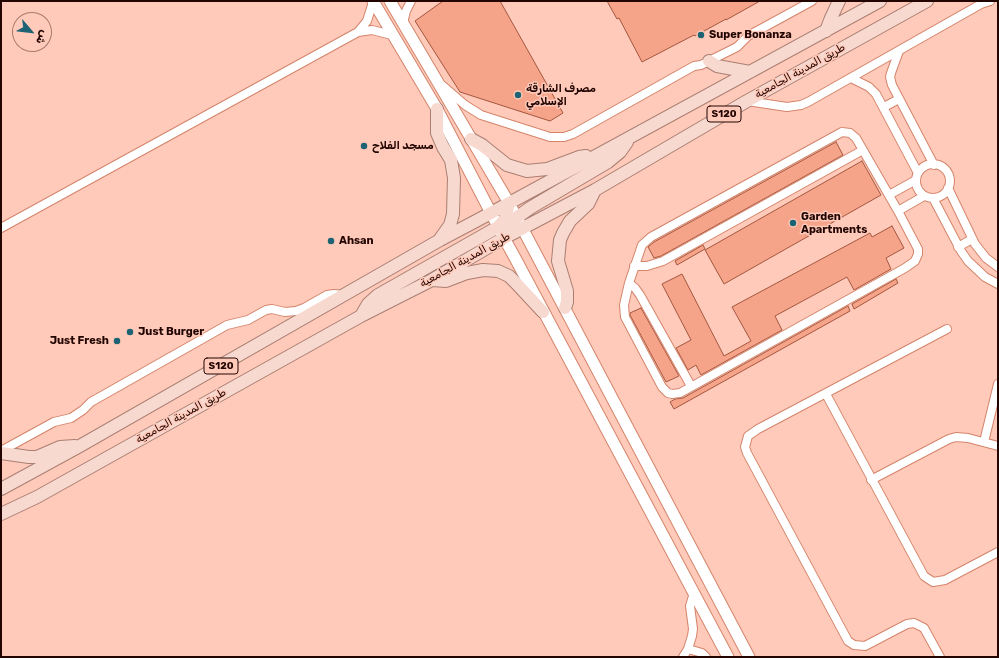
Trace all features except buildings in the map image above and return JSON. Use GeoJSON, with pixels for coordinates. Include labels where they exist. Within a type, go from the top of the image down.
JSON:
{"type":"FeatureCollection","features":[{"type":"Feature","properties":{"kind":"main road"},"geometry":{"type":"LineString","coordinates":[[826,31],[839,1]]}},
{"type":"Feature","properties":{"kind":"main road","name":"طريق المدينة الجامعية"},"geometry":{"type":"LineString","coordinates":[[1,489],[78,447],[440,240],[491,214],[880,1]]}},
{"type":"Feature","properties":{"kind":"main road","name":"طريق المدينة الجامعية"},"geometry":{"type":"LineString","coordinates":[[1,514],[37,497],[361,316],[432,280],[504,238],[595,190],[747,101],[927,1]]}},
{"type":"Feature","properties":{"kind":"main road"},"geometry":{"type":"LineString","coordinates":[[709,61],[717,66],[750,72]]}},
{"type":"Feature","properties":{"kind":"main road"},"geometry":{"type":"LineString","coordinates":[[436,109],[437,133],[451,160],[454,178],[453,214],[447,231],[440,240]]}},
{"type":"Feature","properties":{"kind":"main road"},"geometry":{"type":"LineString","coordinates":[[471,138],[506,165],[526,172],[547,169],[579,156],[593,157]]}},
{"type":"Feature","properties":{"kind":"main road"},"geometry":{"type":"LineString","coordinates":[[504,238],[509,223],[608,162],[620,152],[629,138]]}},
{"type":"Feature","properties":{"kind":"main road"},"geometry":{"type":"LineString","coordinates":[[565,308],[567,302],[567,291],[558,261],[560,240],[570,221],[588,204],[595,190]]}},
{"type":"Feature","properties":{"kind":"main road"},"geometry":{"type":"LineString","coordinates":[[361,316],[368,304],[378,295],[498,227],[505,219],[509,203]]}},
{"type":"Feature","properties":{"kind":"main road"},"geometry":{"type":"LineString","coordinates":[[432,280],[446,281],[467,273],[483,270],[498,271],[515,282],[543,312]]}},
{"type":"Feature","properties":{"kind":"main road"},"geometry":{"type":"LineString","coordinates":[[1,452],[37,457],[60,447],[78,447]]}},
{"type":"Feature","properties":{"kind":"street"},"geometry":{"type":"LineString","coordinates":[[390,1],[517,217],[749,657]]}},
{"type":"Feature","properties":{"kind":"street"},"geometry":{"type":"LineString","coordinates":[[403,23],[406,11],[411,1]]}},
{"type":"Feature","properties":{"kind":"street"},"geometry":{"type":"LineString","coordinates":[[747,101],[787,107],[801,105],[981,4],[990,1]]}},
{"type":"Feature","properties":{"kind":"street"},"geometry":{"type":"LineString","coordinates":[[358,32],[370,15],[373,2]]}},
{"type":"Feature","properties":{"kind":"street"},"geometry":{"type":"LineString","coordinates":[[373,2],[436,109],[728,657]]}},
{"type":"Feature","properties":{"kind":"street"},"geometry":{"type":"LineString","coordinates":[[437,81],[475,112],[546,136],[559,138],[573,134],[694,66],[701,65],[737,47],[748,36],[810,2]]}},
{"type":"Feature","properties":{"kind":"street"},"geometry":{"type":"LineString","coordinates":[[1,228],[358,32],[372,30],[392,35]]}},
{"type":"Feature","properties":{"kind":"street"},"geometry":{"type":"LineString","coordinates":[[899,51],[890,77],[892,85],[934,165]]}},
{"type":"Feature","properties":{"kind":"street"},"geometry":{"type":"LineString","coordinates":[[851,78],[872,89],[884,107],[917,177],[918,190],[924,196],[933,198],[943,194],[948,188],[948,175],[942,168],[934,165],[925,166],[917,177],[889,195]]}},
{"type":"Feature","properties":{"kind":"street"},"geometry":{"type":"LineString","coordinates":[[884,107],[899,99]]}},
{"type":"Feature","properties":{"kind":"street"},"geometry":{"type":"LineString","coordinates":[[846,132],[854,135],[863,150],[918,249],[917,258],[912,264],[691,386],[676,394],[668,393],[662,387],[625,317],[624,305],[629,283],[640,248],[647,239],[840,133],[846,132]]}},
{"type":"Feature","properties":{"kind":"street"},"geometry":{"type":"LineString","coordinates":[[634,266],[647,266],[663,261],[863,150]]}},
{"type":"Feature","properties":{"kind":"street"},"geometry":{"type":"LineString","coordinates":[[948,188],[972,239],[986,258],[998,267]]}},
{"type":"Feature","properties":{"kind":"street"},"geometry":{"type":"LineString","coordinates":[[898,211],[924,196]]}},
{"type":"Feature","properties":{"kind":"street"},"geometry":{"type":"LineString","coordinates":[[933,198],[958,247],[968,261],[985,277],[998,284]]}},
{"type":"Feature","properties":{"kind":"street"},"geometry":{"type":"LineString","coordinates":[[958,247],[972,239]]}},
{"type":"Feature","properties":{"kind":"street"},"geometry":{"type":"LineString","coordinates":[[629,283],[636,288],[691,386]]}},
{"type":"Feature","properties":{"kind":"street"},"geometry":{"type":"LineString","coordinates":[[1,452],[54,422],[71,418],[94,400],[231,324],[248,320],[266,310],[285,312],[296,311],[327,295],[345,295]]}},
{"type":"Feature","properties":{"kind":"street"},"geometry":{"type":"LineString","coordinates":[[940,657],[924,628],[914,623],[907,624],[865,646],[854,645],[848,641],[745,447],[746,441],[752,432],[947,329]]}},
{"type":"Feature","properties":{"kind":"street"},"geometry":{"type":"LineString","coordinates":[[984,442],[998,384]]}},
{"type":"Feature","properties":{"kind":"street"},"geometry":{"type":"LineString","coordinates":[[826,394],[921,572],[928,580],[933,582],[945,580],[998,552]]}},
{"type":"Feature","properties":{"kind":"street"},"geometry":{"type":"LineString","coordinates":[[872,480],[949,439],[963,437],[998,446]]}},
{"type":"Feature","properties":{"kind":"street"},"geometry":{"type":"LineString","coordinates":[[683,657],[692,636],[690,606],[694,593]]}},
{"type":"Feature","properties":{"kind":"street"},"geometry":{"type":"LineString","coordinates":[[688,648],[706,657]]}},
{"type":"Feature","properties":{"kind":"place","name":"Super Bonanza"},"geometry":{"type":"Point","coordinates":[701,35]}},
{"type":"Feature","properties":{"kind":"place","name":"مصرف الشارقة الإسلامي"},"geometry":{"type":"Point","coordinates":[518,95]}},
{"type":"Feature","properties":{"kind":"place","name":"مسجد الفلاح"},"geometry":{"type":"Point","coordinates":[364,146]}},
{"type":"Feature","properties":{"kind":"place","name":"Garden Apartments"},"geometry":{"type":"Point","coordinates":[793,223]}},
{"type":"Feature","properties":{"kind":"place","name":"Ahsan"},"geometry":{"type":"Point","coordinates":[331,241]}},
{"type":"Feature","properties":{"kind":"place","name":"Just Burger"},"geometry":{"type":"Point","coordinates":[130,332]}},
{"type":"Feature","properties":{"kind":"place","name":"Just Fresh"},"geometry":{"type":"Point","coordinates":[117,341]}}]}
